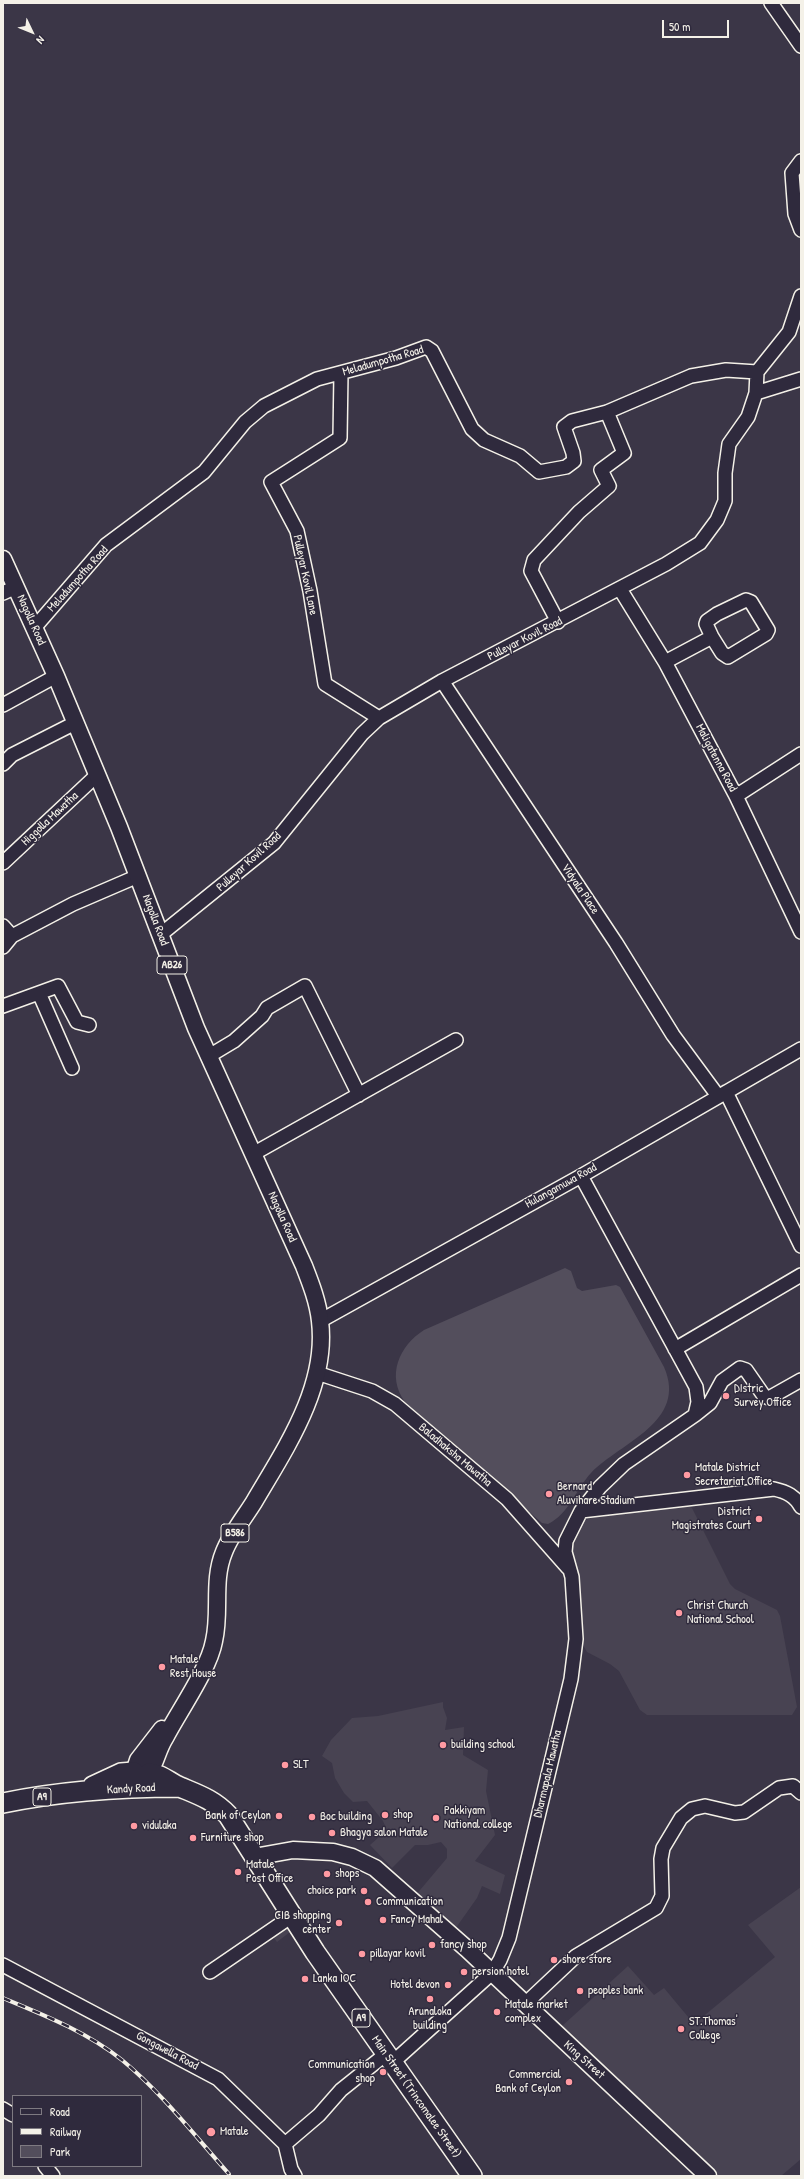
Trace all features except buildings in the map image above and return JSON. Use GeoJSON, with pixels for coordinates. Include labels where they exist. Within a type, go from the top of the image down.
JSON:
{"type":"FeatureCollection","features":[{"type":"Feature","properties":{"kind":"highway","name":"Kandy Road"},"geometry":{"type":"LineString","coordinates":[[3,1803],[81,1792],[133,1789],[141,1777],[180,1787],[208,1798],[222,1808],[254,1858]]}},
{"type":"Feature","properties":{"kind":"highway","name":"Main Street (Trincomalee Street)"},"geometry":{"type":"LineString","coordinates":[[254,1858],[389,2059],[472,2176]]}},
{"type":"Feature","properties":{"kind":"main road","name":"Nagolla Road"},"geometry":{"type":"LineString","coordinates":[[3,559],[10,590],[35,627],[138,876],[209,1056],[304,1266],[317,1304],[320,1321],[321,1342],[317,1374]]}},
{"type":"Feature","properties":{"kind":"main road","name":"B586"},"geometry":{"type":"LineString","coordinates":[[141,1777],[155,1764],[161,1744],[207,1661],[214,1642],[218,1570],[225,1550],[291,1436],[310,1395],[317,1374]]}},
{"type":"Feature","properties":{"kind":"main road","name":"King Street"},"geometry":{"type":"LineString","coordinates":[[254,1858],[293,1850],[322,1851],[343,1854],[365,1862],[418,1904],[708,2176]]}},
{"type":"Feature","properties":{"kind":"street"},"geometry":{"type":"LineString","coordinates":[[771,3],[801,46]]}},
{"type":"Feature","properties":{"kind":"street"},"geometry":{"type":"LineString","coordinates":[[801,161],[792,173],[795,214],[801,230]]}},
{"type":"Feature","properties":{"kind":"street"},"geometry":{"type":"LineString","coordinates":[[756,372],[789,332],[801,296]]}},
{"type":"Feature","properties":{"kind":"street","name":"Meladumpotha Road"},"geometry":{"type":"LineString","coordinates":[[35,627],[106,546],[204,472],[245,422],[264,406],[317,380],[396,358],[426,347],[432,351],[472,430],[484,440],[520,456],[539,472],[566,466],[574,462],[573,453],[564,427],[572,421],[607,412],[690,376],[726,370],[756,372]]}},
{"type":"Feature","properties":{"kind":"street","name":"Pulleyar Kovil Road"},"geometry":{"type":"LineString","coordinates":[[160,935],[274,843],[362,734],[379,718],[442,681],[620,589],[700,543],[716,520],[725,501],[725,473],[729,444],[748,417],[756,393],[756,372]]}},
{"type":"Feature","properties":{"kind":"street","name":"Pulleyar Kovil Lane"},"geometry":{"type":"LineString","coordinates":[[342,373],[340,438],[271,482],[297,531],[310,591],[325,684],[379,718]]}},
{"type":"Feature","properties":{"kind":"street"},"geometry":{"type":"LineString","coordinates":[[756,393],[801,380]]}},
{"type":"Feature","properties":{"kind":"street"},"geometry":{"type":"LineString","coordinates":[[558,622],[531,571],[534,560],[579,512],[609,486],[601,470],[624,453],[607,412]]}},
{"type":"Feature","properties":{"kind":"street","name":"Maligatenna Road"},"geometry":{"type":"LineString","coordinates":[[620,589],[665,662],[736,796],[801,932]]}},
{"type":"Feature","properties":{"kind":"street"},"geometry":{"type":"LineString","coordinates":[[746,600],[751,602],[768,630],[766,634],[728,657],[722,653],[712,637],[706,624],[710,618],[739,602],[746,600]]}},
{"type":"Feature","properties":{"kind":"street"},"geometry":{"type":"LineString","coordinates":[[665,662],[712,637]]}},
{"type":"Feature","properties":{"kind":"street"},"geometry":{"type":"LineString","coordinates":[[3,705],[56,676]]}},
{"type":"Feature","properties":{"kind":"street","name":"Vidyala Place"},"geometry":{"type":"LineString","coordinates":[[442,681],[616,943],[673,1035],[722,1094],[801,1246]]}},
{"type":"Feature","properties":{"kind":"street"},"geometry":{"type":"LineString","coordinates":[[3,764],[12,755],[75,722]]}},
{"type":"Feature","properties":{"kind":"street"},"geometry":{"type":"LineString","coordinates":[[736,796],[801,754]]}},
{"type":"Feature","properties":{"kind":"street","name":"Higgolla Mawatha"},"geometry":{"type":"LineString","coordinates":[[3,863],[97,775]]}},
{"type":"Feature","properties":{"kind":"street"},"geometry":{"type":"LineString","coordinates":[[3,946],[12,936],[73,904],[138,876]]}},
{"type":"Feature","properties":{"kind":"street"},"geometry":{"type":"LineString","coordinates":[[3,926],[12,936]]}},
{"type":"Feature","properties":{"kind":"street"},"geometry":{"type":"LineString","coordinates":[[3,1006],[58,986],[77,1022],[89,1025]]}},
{"type":"Feature","properties":{"kind":"street"},"geometry":{"type":"LineString","coordinates":[[209,1056],[234,1041],[262,1016],[267,1008],[305,986],[359,1095]]}},
{"type":"Feature","properties":{"kind":"street"},"geometry":{"type":"LineString","coordinates":[[39,993],[72,1068]]}},
{"type":"Feature","properties":{"kind":"street"},"geometry":{"type":"LineString","coordinates":[[253,1154],[456,1040]]}},
{"type":"Feature","properties":{"kind":"street","name":"Hulangamuwa Road"},"geometry":{"type":"LineString","coordinates":[[320,1321],[581,1176],[801,1049]]}},
{"type":"Feature","properties":{"kind":"street"},"geometry":{"type":"LineString","coordinates":[[581,1176],[696,1387],[698,1402],[695,1415]]}},
{"type":"Feature","properties":{"kind":"street"},"geometry":{"type":"LineString","coordinates":[[675,1349],[801,1275]]}},
{"type":"Feature","properties":{"kind":"street","name":"Dharmapala Mawatha"},"geometry":{"type":"LineString","coordinates":[[284,2144],[319,2115],[341,2090],[389,2059],[492,1973],[500,1960],[512,1926],[571,1678],[576,1639],[570,1570],[565,1552],[566,1541],[581,1511],[600,1488],[624,1464],[710,1403],[722,1381],[740,1368],[746,1370],[764,1396],[768,1398],[801,1380]]}},
{"type":"Feature","properties":{"kind":"street","name":"Baladhaksha Mawatha"},"geometry":{"type":"LineString","coordinates":[[317,1374],[372,1391],[395,1404],[507,1499],[570,1570]]}},
{"type":"Feature","properties":{"kind":"street"},"geometry":{"type":"LineString","coordinates":[[581,1511],[774,1490],[788,1493],[801,1507]]}},
{"type":"Feature","properties":{"kind":"street"},"geometry":{"type":"LineString","coordinates":[[525,2004],[576,1956],[656,1908],[662,1896],[661,1859],[664,1848],[681,1818],[692,1809],[705,1806],[740,1813],[744,1812],[779,1788],[793,1786],[801,1793]]}},
{"type":"Feature","properties":{"kind":"street"},"geometry":{"type":"LineString","coordinates":[[210,1972],[292,1916]]}},
{"type":"Feature","properties":{"kind":"street","name":"Gongawella Road"},"geometry":{"type":"LineString","coordinates":[[3,1965],[218,2079],[284,2144],[291,2169],[295,2176]]}},
{"type":"Feature","properties":{"kind":"street"},"geometry":{"type":"LineString","coordinates":[[3,2109],[12,2114]]}},
{"type":"Feature","properties":{"kind":"street"},"geometry":{"type":"LineString","coordinates":[[46,2167],[53,2176]]}},
{"type":"Feature","properties":{"kind":"shaded area","name":"Christ Church National School"},"geometry":{"type":"Polygon","coordinates":[[[686,1505],[692,1508],[730,1584],[735,1589],[777,1610],[780,1616],[797,1707],[792,1715],[647,1715],[640,1710],[619,1671],[610,1664],[587,1652],[583,1645],[569,1538],[583,1521],[591,1518],[686,1505]]]}},
{"type":"Feature","properties":{"kind":"shaded area","name":"Pakkiyam National college"},"geometry":{"type":"Polygon","coordinates":[[[443,1702],[443,1707],[447,1718],[445,1730],[464,1727],[463,1755],[488,1770],[486,1791],[495,1835],[475,1861],[505,1875],[500,1894],[482,1886],[477,1898],[453,1932],[415,1896],[447,1858],[447,1849],[441,1842],[428,1845],[415,1845],[392,1868],[370,1845],[387,1830],[383,1821],[367,1801],[353,1802],[344,1793],[335,1778],[332,1763],[322,1756],[331,1740],[352,1718],[378,1716],[443,1702]]]}},
{"type":"Feature","properties":{"kind":"shaded area","name":"ST.Thomas' College"},"geometry":{"type":"Polygon","coordinates":[[[801,1887],[801,2159],[781,2176],[716,2176],[562,2031],[562,2026],[628,1966],[654,1995],[664,1988],[694,2024],[775,1957],[748,1925],[801,1887]]]}},
{"type":"Feature","properties":{"kind":"shaded area"},"geometry":{"type":"Polygon","coordinates":[[[285,1924],[290,1932],[277,1942],[271,1934],[285,1924]]]}},
{"type":"Feature","properties":{"kind":"green space"},"geometry":{"type":"Polygon","coordinates":[[[565,1268],[571,1271],[577,1288],[582,1291],[616,1285],[620,1287],[664,1367],[669,1386],[667,1402],[659,1417],[648,1429],[591,1473],[567,1508],[555,1520],[548,1524],[542,1523],[405,1402],[399,1392],[396,1382],[396,1372],[398,1362],[408,1344],[424,1330],[565,1268]]]}},
{"type":"Feature","properties":{"kind":"railway"},"geometry":{"type":"LineString","coordinates":[[3,1998],[80,2033],[109,2050],[122,2060],[151,2086],[229,2174]]}},
{"type":"Feature","properties":{"kind":"place","name":"DIstric Survey Office"},"geometry":{"type":"Point","coordinates":[726,1396]}},
{"type":"Feature","properties":{"kind":"place","name":"Matale District Secretariat Office"},"geometry":{"type":"Point","coordinates":[687,1475]}},
{"type":"Feature","properties":{"kind":"place","name":"Bernard Aluvihare Stadium"},"geometry":{"type":"Point","coordinates":[549,1494]}},
{"type":"Feature","properties":{"kind":"place","name":"District Magistrates Court"},"geometry":{"type":"Point","coordinates":[759,1519]}},
{"type":"Feature","properties":{"kind":"place","name":"Christ Church National School"},"geometry":{"type":"Point","coordinates":[679,1613]}},
{"type":"Feature","properties":{"kind":"place","name":"Matale Rest House"},"geometry":{"type":"Point","coordinates":[162,1667]}},
{"type":"Feature","properties":{"kind":"place","name":"building school"},"geometry":{"type":"Point","coordinates":[443,1745]}},
{"type":"Feature","properties":{"kind":"place","name":"SLT"},"geometry":{"type":"Point","coordinates":[285,1765]}},
{"type":"Feature","properties":{"kind":"place","name":"shop"},"geometry":{"type":"Point","coordinates":[385,1815]}},
{"type":"Feature","properties":{"kind":"place","name":"Bank of Ceylon"},"geometry":{"type":"Point","coordinates":[279,1816]}},
{"type":"Feature","properties":{"kind":"place","name":"Boc building"},"geometry":{"type":"Point","coordinates":[312,1817]}},
{"type":"Feature","properties":{"kind":"place","name":"Pakkiyam National college"},"geometry":{"type":"Point","coordinates":[436,1818]}},
{"type":"Feature","properties":{"kind":"place","name":"vidulaka"},"geometry":{"type":"Point","coordinates":[134,1826]}},
{"type":"Feature","properties":{"kind":"place","name":"Bhagya salon Matale"},"geometry":{"type":"Point","coordinates":[332,1833]}},
{"type":"Feature","properties":{"kind":"place","name":"Furniture shop"},"geometry":{"type":"Point","coordinates":[193,1838]}},
{"type":"Feature","properties":{"kind":"place","name":"Matale Post Office"},"geometry":{"type":"Point","coordinates":[238,1872]}},
{"type":"Feature","properties":{"kind":"place","name":"shops"},"geometry":{"type":"Point","coordinates":[327,1874]}},
{"type":"Feature","properties":{"kind":"place","name":"choice park"},"geometry":{"type":"Point","coordinates":[364,1891]}},
{"type":"Feature","properties":{"kind":"place","name":"Communication"},"geometry":{"type":"Point","coordinates":[368,1902]}},
{"type":"Feature","properties":{"kind":"place","name":"Fancy Mahal"},"geometry":{"type":"Point","coordinates":[383,1920]}},
{"type":"Feature","properties":{"kind":"place","name":"CIB shopping center"},"geometry":{"type":"Point","coordinates":[339,1923]}},
{"type":"Feature","properties":{"kind":"place","name":"fancy shop"},"geometry":{"type":"Point","coordinates":[432,1945]}},
{"type":"Feature","properties":{"kind":"place","name":"pillayar kovil"},"geometry":{"type":"Point","coordinates":[362,1954]}},
{"type":"Feature","properties":{"kind":"place","name":"shore store"},"geometry":{"type":"Point","coordinates":[554,1960]}},
{"type":"Feature","properties":{"kind":"place","name":"persion hotel"},"geometry":{"type":"Point","coordinates":[464,1972]}},
{"type":"Feature","properties":{"kind":"place","name":"Lanka IOC"},"geometry":{"type":"Point","coordinates":[305,1979]}},
{"type":"Feature","properties":{"kind":"place","name":"Hotel devon"},"geometry":{"type":"Point","coordinates":[448,1985]}},
{"type":"Feature","properties":{"kind":"place","name":"peoples bank"},"geometry":{"type":"Point","coordinates":[580,1991]}},
{"type":"Feature","properties":{"kind":"place","name":"Arunaloka building"},"geometry":{"type":"Point","coordinates":[430,1999]}},
{"type":"Feature","properties":{"kind":"place","name":"Matale market complex"},"geometry":{"type":"Point","coordinates":[497,2012]}},
{"type":"Feature","properties":{"kind":"place","name":"ST.Thomas' College"},"geometry":{"type":"Point","coordinates":[681,2029]}},
{"type":"Feature","properties":{"kind":"place","name":"Communication shop"},"geometry":{"type":"Point","coordinates":[383,2072]}},
{"type":"Feature","properties":{"kind":"place","name":"Commercial Bank of Ceylon"},"geometry":{"type":"Point","coordinates":[569,2082]}},
{"type":"Feature","properties":{"kind":"place","name":"Matale"},"geometry":{"type":"Point","coordinates":[211,2132]}}]}
